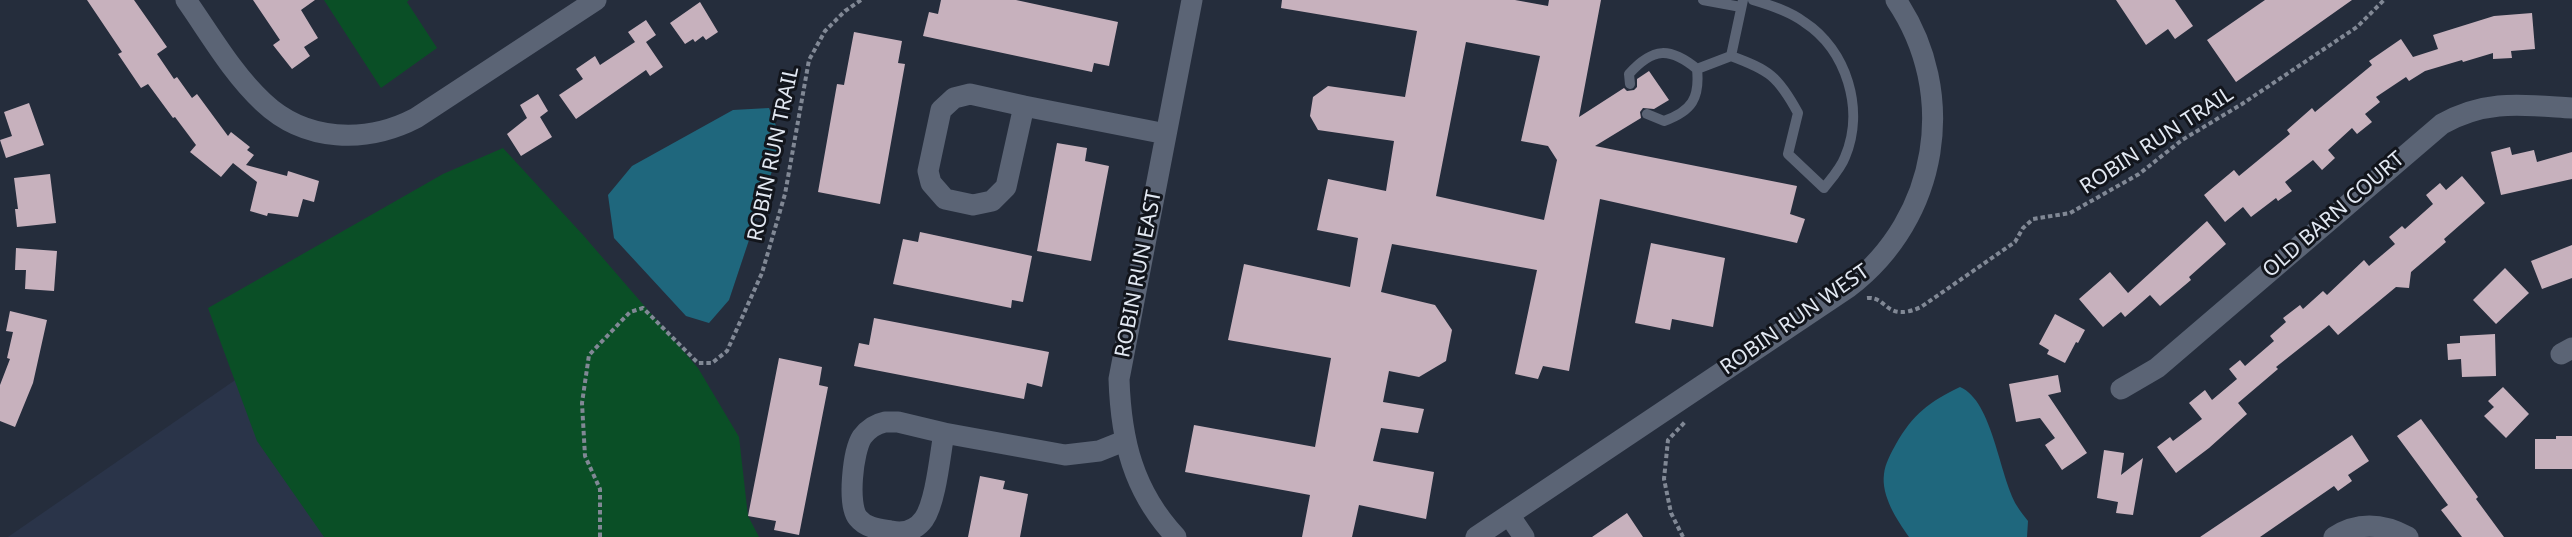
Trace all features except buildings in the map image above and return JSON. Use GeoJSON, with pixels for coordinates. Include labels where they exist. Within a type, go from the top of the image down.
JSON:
{"type":"FeatureCollection","features":[{"type":"Feature","properties":{"kind":"street"},"geometry":{"type":"LineString","coordinates":[[186,0],[244,81],[263,102],[294,124],[331,135],[365,135],[392,129],[408,122],[596,0]]}},
{"type":"Feature","properties":{"kind":"street","name":"ROBIN RUN EAST"},"geometry":{"type":"LineString","coordinates":[[1176,537],[1148,500],[1129,459],[1124,441],[1119,397],[1121,361],[1192,0]]}},
{"type":"Feature","properties":{"kind":"street","name":"ROBIN RUN WEST"},"geometry":{"type":"LineString","coordinates":[[1476,537],[1849,287],[1869,270],[1893,243],[1907,222],[1922,189],[1929,164],[1934,129],[1932,94],[1925,59],[1908,19],[1896,0]]}},
{"type":"Feature","properties":{"kind":"street"},"geometry":{"type":"LineString","coordinates":[[1024,106],[1006,188],[1001,194],[989,203],[973,205],[945,199],[938,194],[931,183],[928,171],[937,117],[947,103],[958,96],[970,94],[1166,134]]}},
{"type":"Feature","properties":{"kind":"street","name":"OLD BARN COURT"},"geometry":{"type":"LineString","coordinates":[[2121,389],[2157,368],[2442,124],[2466,112],[2494,105],[2572,108]]}},
{"type":"Feature","properties":{"kind":"street"},"geometry":{"type":"LineString","coordinates":[[944,433],[928,508],[920,524],[909,531],[896,532],[870,527],[858,519],[851,495],[859,445],[868,430],[880,423],[893,422],[1065,455],[1100,451],[1124,441]]}},
{"type":"Feature","properties":{"kind":"street"},"geometry":{"type":"LineString","coordinates":[[1509,515],[1524,537]]}},
{"type":"Feature","properties":{"kind":"street"},"geometry":{"type":"LineString","coordinates":[[2334,537],[2349,529],[2374,525],[2394,529],[2408,537]]}},
{"type":"Feature","properties":{"kind":"lane"},"geometry":{"type":"LineString","coordinates":[[1703,0],[1742,4],[1731,56]]}},
{"type":"Feature","properties":{"kind":"lane"},"geometry":{"type":"LineString","coordinates":[[1697,69],[1731,56],[1759,66],[1784,87],[1798,113],[1788,154],[1824,188],[1845,158],[1854,122],[1850,83],[1827,43],[1805,22],[1776,7],[1753,0]]}},
{"type":"Feature","properties":{"kind":"lane"},"geometry":{"type":"LineString","coordinates":[[1630,84],[1629,74],[1641,61],[1660,52],[1680,56],[1697,69],[1699,87],[1692,103],[1679,116],[1664,121],[1647,114]]}},
{"type":"Feature","properties":{"kind":"path","name":"ROBIN RUN TRAIL"},"geometry":{"type":"LineString","coordinates":[[600,537],[600,489],[585,456],[582,403],[589,355],[630,312],[643,308],[698,363],[712,363],[727,351],[762,273],[782,205],[809,60],[825,31],[845,11],[861,0]]}},
{"type":"Feature","properties":{"kind":"path","name":"ROBIN RUN TRAIL"},"geometry":{"type":"LineString","coordinates":[[1859,303],[1869,296],[1895,312],[1906,314],[1921,307],[2014,242],[2023,228],[2033,219],[2070,213],[2139,174],[2182,140],[2242,104],[2357,27],[2384,0]]}},
{"type":"Feature","properties":{"kind":"path"},"geometry":{"type":"LineString","coordinates":[[1683,537],[1671,513],[1664,479],[1668,440],[1689,418]]}},
{"type":"Feature","properties":{"kind":"shaded area"},"geometry":{"type":"Polygon","coordinates":[[[769,108],[782,141],[729,300],[709,323],[686,316],[614,238],[608,195],[632,166],[733,110],[769,108]]]}},
{"type":"Feature","properties":{"kind":"shaded area"},"geometry":{"type":"Polygon","coordinates":[[[270,356],[402,537],[8,537],[270,356]]]}},
{"type":"Feature","properties":{"kind":"shaded area"},"geometry":{"type":"Polygon","coordinates":[[[1960,387],[1971,395],[1988,423],[2011,493],[2028,521],[2027,537],[1909,537],[1887,499],[1884,474],[1896,444],[1923,410],[1960,387]]]}},
{"type":"Feature","properties":{"kind":"green space"},"geometry":{"type":"Polygon","coordinates":[[[324,0],[409,0],[407,2],[437,48],[381,88],[324,0]]]}},
{"type":"Feature","properties":{"kind":"green space"},"geometry":{"type":"Polygon","coordinates":[[[503,148],[583,235],[698,368],[739,437],[748,516],[759,537],[324,537],[257,441],[208,308],[443,174],[503,148]]]}}]}
